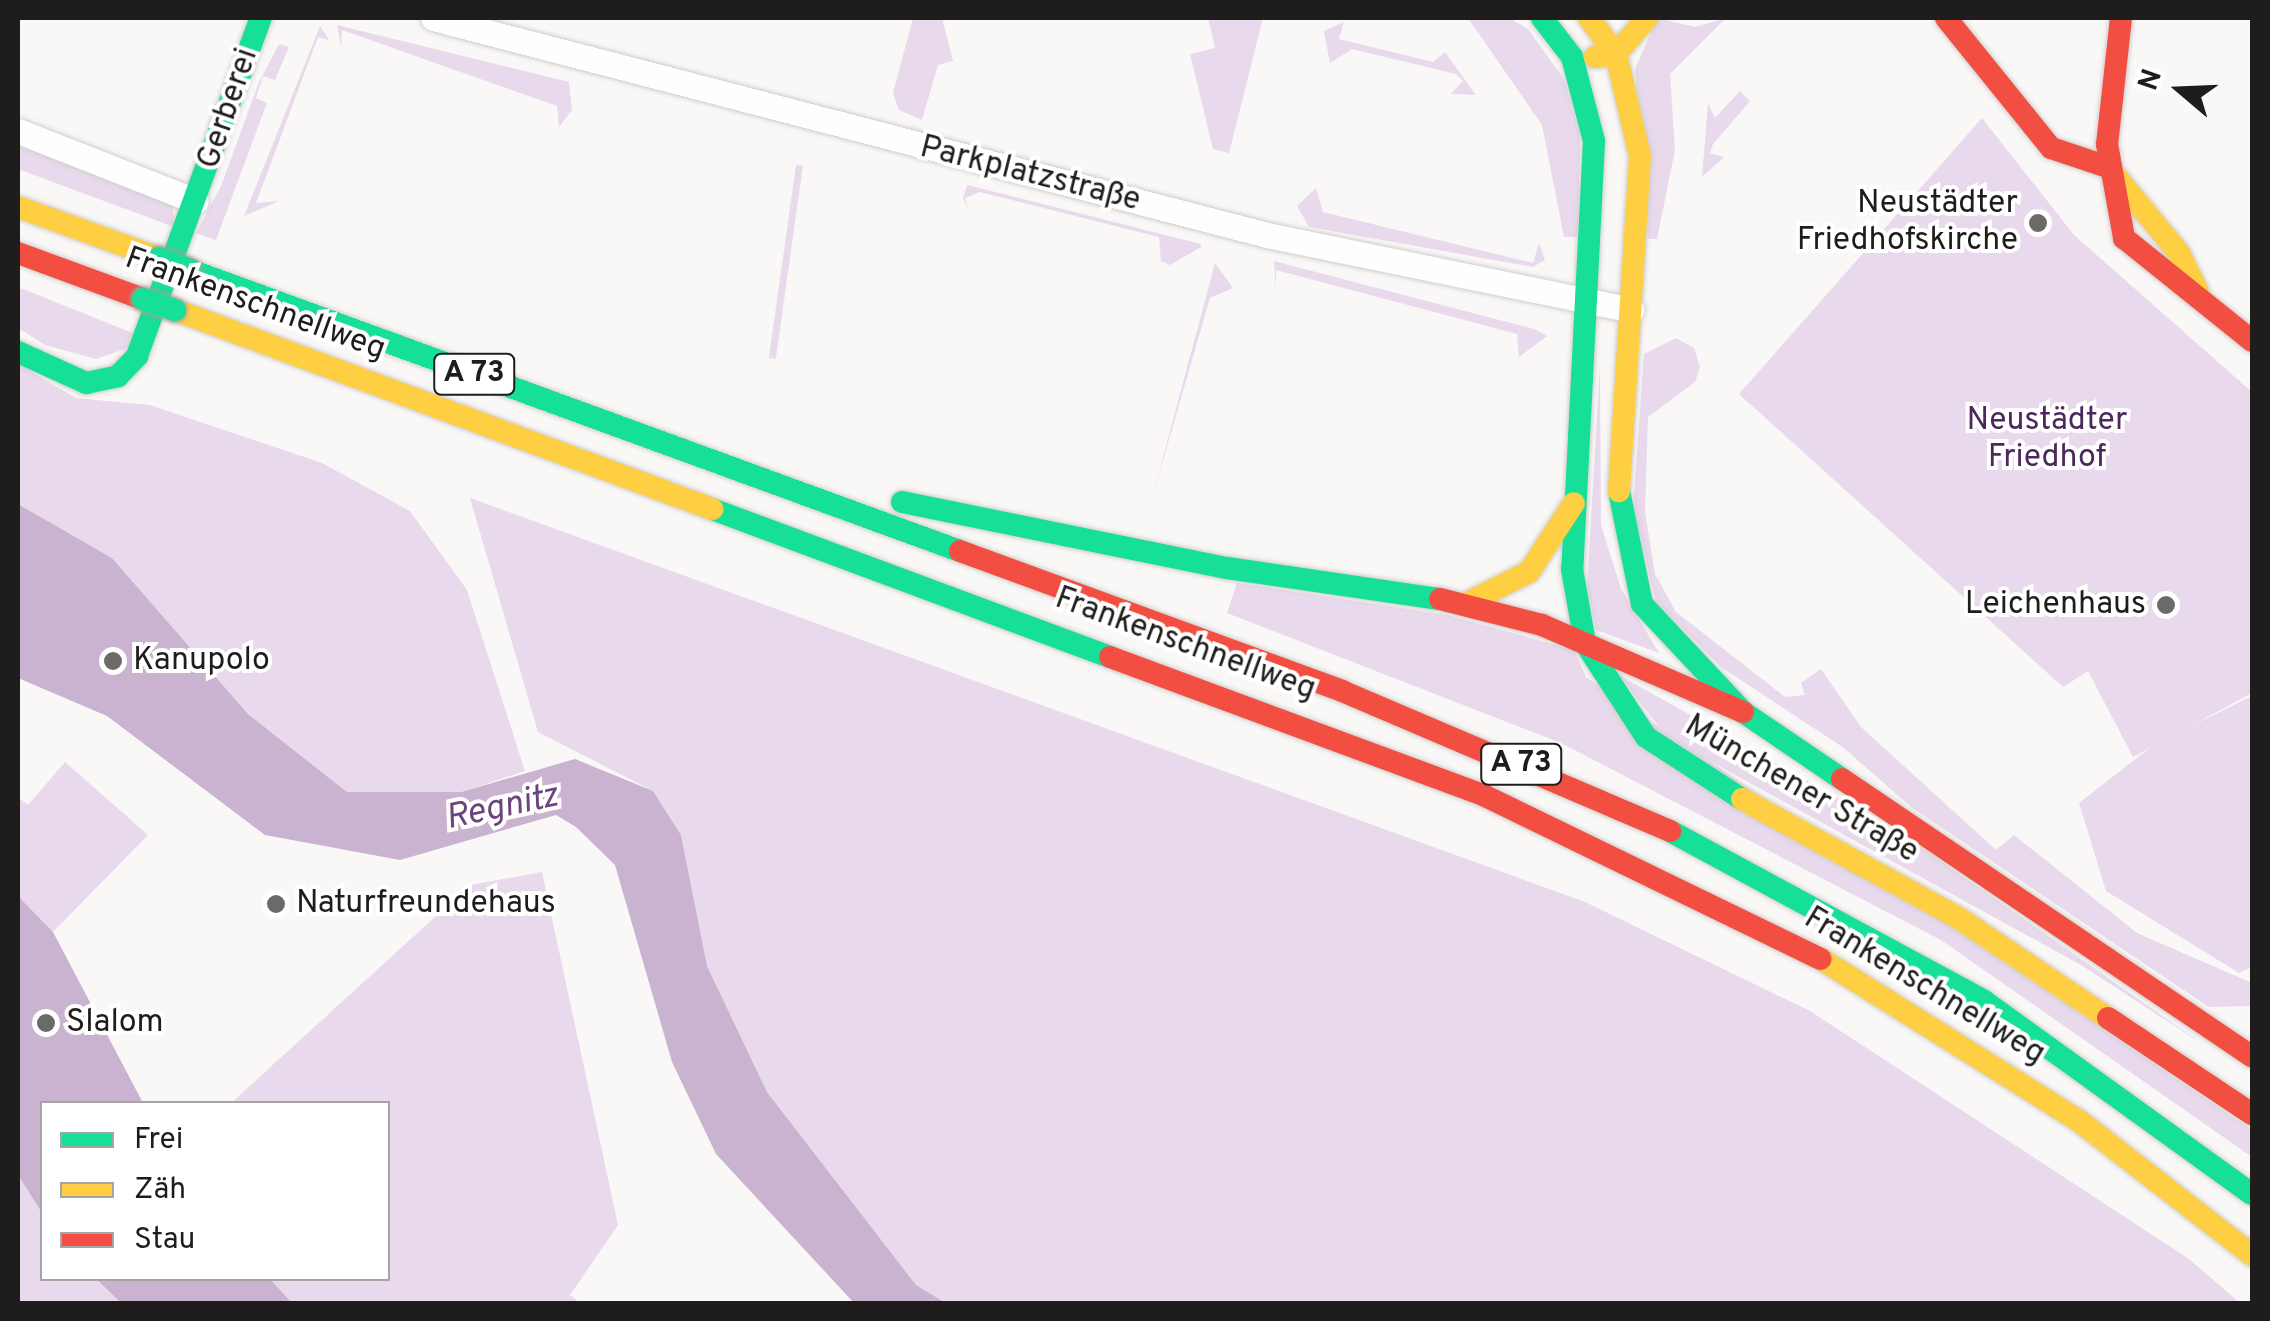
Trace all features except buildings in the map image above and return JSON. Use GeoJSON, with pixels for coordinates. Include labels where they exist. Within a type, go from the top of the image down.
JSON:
{"type":"FeatureCollection","features":[{"type":"Feature","properties":{"kind":"main road","name":"Gerberei"},"geometry":{"type":"LineString","coordinates":[[18,352],[86,383],[118,376],[137,356],[261,18]]}},
{"type":"Feature","properties":{"kind":"main road","name":"Münchener Straße"},"geometry":{"type":"LineString","coordinates":[[1542,18],[1572,57],[1594,141],[1574,502],[1584,643],[1646,738],[1960,920],[2220,1088],[2252,1114]]}},
{"type":"Feature","properties":{"kind":"main road"},"geometry":{"type":"LineString","coordinates":[[1572,57],[1616,54],[1646,18]]}},
{"type":"Feature","properties":{"kind":"main road"},"geometry":{"type":"LineString","coordinates":[[1946,18],[2050,148],[2108,168],[2179,253],[2198,292]]}},
{"type":"Feature","properties":{"kind":"main road"},"geometry":{"type":"LineString","coordinates":[[2121,18],[2108,168],[2124,238],[2160,274],[2198,292],[2252,340]]}},
{"type":"Feature","properties":{"kind":"main road","name":"Münchener Straße"},"geometry":{"type":"LineString","coordinates":[[1597,20],[1616,54],[1640,156],[1618,506],[1624,561],[1657,626],[1742,712],[2250,1050]]}},
{"type":"Feature","properties":{"kind":"main road"},"geometry":{"type":"LineString","coordinates":[[1572,57],[1597,20]]}},
{"type":"Feature","properties":{"kind":"main road","name":"Frankenschnellweg"},"geometry":{"type":"LineString","coordinates":[[18,207],[1342,691],[1661,826],[1984,1001],[2252,1194]]}},
{"type":"Feature","properties":{"kind":"main road","name":"Frankenschnellweg"},"geometry":{"type":"LineString","coordinates":[[18,253],[1501,803],[1800,946],[2078,1120],[2252,1254]]}},
{"type":"Feature","properties":{"kind":"main road"},"geometry":{"type":"LineString","coordinates":[[724,466],[1227,568],[1468,604],[1584,643],[1742,712]]}},
{"type":"Feature","properties":{"kind":"main road"},"geometry":{"type":"LineString","coordinates":[[1468,604],[1529,572],[1574,502]]}},
{"type":"Feature","properties":{"kind":"main road"},"geometry":{"type":"LineString","coordinates":[[2220,1088],[2250,1050]]}},
{"type":"Feature","properties":{"kind":"street","name":"Parkplatzstraße"},"geometry":{"type":"LineString","coordinates":[[434,18],[1043,180],[1587,307],[1631,310]]}},
{"type":"Feature","properties":{"kind":"street","name":"Gerberei"},"geometry":{"type":"LineString","coordinates":[[18,131],[196,201]]}},
{"type":"Feature","properties":{"kind":"green space"},"geometry":{"type":"Polygon","coordinates":[[[913,18],[942,18],[953,61],[938,65],[922,120],[899,110],[893,93],[913,18]]]}},
{"type":"Feature","properties":{"kind":"green space"},"geometry":{"type":"Polygon","coordinates":[[[1208,18],[1263,18],[1229,153],[1213,149],[1190,54],[1215,48],[1208,18]]]}},
{"type":"Feature","properties":{"kind":"green space"},"geometry":{"type":"Polygon","coordinates":[[[1468,18],[1509,18],[1528,29],[1564,79],[1580,134],[1578,237],[1564,237],[1542,125],[1468,18]]]}},
{"type":"Feature","properties":{"kind":"green space"},"geometry":{"type":"Polygon","coordinates":[[[1657,18],[1695,27],[1726,18],[1670,74],[1675,150],[1657,239],[1648,239],[1635,69],[1657,18]]]}},
{"type":"Feature","properties":{"kind":"green space"},"geometry":{"type":"Polygon","coordinates":[[[1344,22],[1339,39],[1433,62],[1445,52],[1476,95],[1451,94],[1463,81],[1456,74],[1352,49],[1330,63],[1324,31],[1344,22]]]}},
{"type":"Feature","properties":{"kind":"green space"},"geometry":{"type":"Polygon","coordinates":[[[337,25],[569,82],[572,110],[559,127],[557,106],[342,30],[341,47],[337,25]]]}},
{"type":"Feature","properties":{"kind":"green space"},"geometry":{"type":"Polygon","coordinates":[[[320,26],[329,40],[318,37],[256,203],[279,201],[244,216],[320,26]]]}},
{"type":"Feature","properties":{"kind":"green space"},"geometry":{"type":"Polygon","coordinates":[[[279,44],[289,47],[275,80],[263,76],[256,98],[267,103],[216,240],[196,233],[221,186],[259,82],[279,44]]]}},
{"type":"Feature","properties":{"kind":"green space"},"geometry":{"type":"Polygon","coordinates":[[[1740,91],[1750,101],[1713,144],[1710,153],[1724,157],[1702,177],[1708,103],[1715,118],[1740,91]]]}},
{"type":"Feature","properties":{"kind":"green space","name":"Neustädter Friedhof"},"geometry":{"type":"Polygon","coordinates":[[[1982,118],[2074,235],[2252,392],[2252,693],[2189,727],[2252,696],[2252,967],[2239,973],[2106,891],[2079,803],[2151,747],[2133,757],[2088,671],[2063,687],[1739,394],[1982,118]]]}},
{"type":"Feature","properties":{"kind":"green space"},"geometry":{"type":"Polygon","coordinates":[[[18,142],[173,203],[174,227],[18,169],[18,142]]]}},
{"type":"Feature","properties":{"kind":"green space"},"geometry":{"type":"Polygon","coordinates":[[[796,165],[803,166],[776,359],[769,358],[796,165]]]}},
{"type":"Feature","properties":{"kind":"green space"},"geometry":{"type":"Polygon","coordinates":[[[967,185],[1201,247],[1170,265],[1161,261],[1159,237],[980,192],[965,198],[969,212],[963,198],[967,185]]]}},
{"type":"Feature","properties":{"kind":"green space"},"geometry":{"type":"Polygon","coordinates":[[[1316,188],[1323,212],[1533,263],[1539,243],[1545,260],[1533,267],[1309,227],[1297,206],[1316,188]]]}},
{"type":"Feature","properties":{"kind":"green space"},"geometry":{"type":"Polygon","coordinates":[[[1274,261],[1534,329],[1547,336],[1519,357],[1517,334],[1276,270],[1276,291],[1274,261]]]}},
{"type":"Feature","properties":{"kind":"green space"},"geometry":{"type":"Polygon","coordinates":[[[1215,263],[1233,288],[1210,298],[1153,495],[1215,263]]]}},
{"type":"Feature","properties":{"kind":"green space"},"geometry":{"type":"Polygon","coordinates":[[[18,287],[135,334],[128,348],[96,359],[45,345],[18,328],[18,287]]]}},
{"type":"Feature","properties":{"kind":"green space"},"geometry":{"type":"Polygon","coordinates":[[[1676,338],[1694,348],[1700,367],[1695,382],[1648,417],[1645,512],[1655,574],[1676,612],[1785,697],[1805,695],[1801,683],[1821,669],[1861,727],[1996,850],[2014,835],[2137,933],[2252,983],[2252,1006],[2209,1007],[1911,807],[1844,748],[1721,667],[1656,602],[1633,507],[1644,354],[1676,338]]]}},
{"type":"Feature","properties":{"kind":"green space"},"geometry":{"type":"Polygon","coordinates":[[[18,364],[76,398],[150,405],[322,463],[410,511],[467,590],[525,771],[461,792],[347,792],[248,714],[112,558],[18,504],[18,364]]]}},
{"type":"Feature","properties":{"kind":"green space"},"geometry":{"type":"Polygon","coordinates":[[[1600,365],[1601,525],[1621,589],[1659,653],[1596,630],[1587,589],[1600,365]]]}},
{"type":"Feature","properties":{"kind":"green space"},"geometry":{"type":"Polygon","coordinates":[[[470,498],[1585,902],[1810,1011],[2189,1259],[2240,1303],[946,1303],[916,1285],[767,1092],[707,966],[681,835],[653,791],[538,732],[470,498]]]}},
{"type":"Feature","properties":{"kind":"green space"},"geometry":{"type":"Polygon","coordinates":[[[1237,583],[1447,615],[1574,650],[1586,677],[2252,1130],[2252,1157],[1941,940],[1561,743],[1227,613],[1237,583]]]}},
{"type":"Feature","properties":{"kind":"green space"},"geometry":{"type":"Polygon","coordinates":[[[1619,675],[1899,832],[2207,1047],[2081,965],[1668,738],[1619,675]]]}},
{"type":"Feature","properties":{"kind":"green space"},"geometry":{"type":"Polygon","coordinates":[[[65,762],[148,835],[53,932],[18,896],[18,797],[28,805],[65,762]]]}},
{"type":"Feature","properties":{"kind":"green space"},"geometry":{"type":"Polygon","coordinates":[[[542,872],[618,1225],[570,1295],[580,1303],[292,1303],[272,1281],[390,1281],[390,1101],[233,1101],[470,885],[542,872]]]}},
{"type":"Feature","properties":{"kind":"green space"},"geometry":{"type":"Polygon","coordinates":[[[18,1175],[40,1210],[40,1281],[97,1281],[121,1303],[18,1303],[18,1175]]]}},
{"type":"Feature","properties":{"kind":"water","name":"Regnitz"},"geometry":{"type":"Polygon","coordinates":[[[18,504],[112,558],[248,714],[347,792],[461,792],[575,759],[653,791],[681,835],[707,966],[767,1092],[916,1285],[946,1303],[854,1303],[716,1154],[672,1062],[615,865],[576,827],[556,815],[400,860],[265,835],[107,716],[18,678],[18,504]]]}},
{"type":"Feature","properties":{"kind":"water","name":"Slalom"},"geometry":{"type":"Polygon","coordinates":[[[18,896],[53,932],[142,1101],[40,1101],[40,1210],[18,1175],[18,896]]]}},
{"type":"Feature","properties":{"kind":"water"},"geometry":{"type":"Polygon","coordinates":[[[98,1281],[272,1281],[292,1303],[121,1303],[98,1281]]]}},
{"type":"Feature","properties":{"kind":"traffic: fast"},"geometry":{"type":"LineString","coordinates":[[18,352],[86,383],[118,376],[137,356],[261,18]]}},
{"type":"Feature","properties":{"kind":"traffic: fast"},"geometry":{"type":"LineString","coordinates":[[1542,18],[1572,57],[1594,141],[1572,569],[1585,643],[1646,737],[1742,799]]}},
{"type":"Feature","properties":{"kind":"traffic: fast"},"geometry":{"type":"LineString","coordinates":[[159,258],[190,270]]}},
{"type":"Feature","properties":{"kind":"traffic: fast"},"geometry":{"type":"LineString","coordinates":[[190,270],[960,551]]}},
{"type":"Feature","properties":{"kind":"traffic: fast"},"geometry":{"type":"LineString","coordinates":[[143,299],[175,310]]}},
{"type":"Feature","properties":{"kind":"traffic: fast"},"geometry":{"type":"LineString","coordinates":[[1619,491],[1642,604],[1743,712],[1842,779]]}},
{"type":"Feature","properties":{"kind":"traffic: fast"},"geometry":{"type":"LineString","coordinates":[[902,502],[1227,568],[1440,599]]}},
{"type":"Feature","properties":{"kind":"traffic: fast"},"geometry":{"type":"LineString","coordinates":[[712,509],[1110,657]]}},
{"type":"Feature","properties":{"kind":"traffic: fast"},"geometry":{"type":"LineString","coordinates":[[1670,831],[1984,1001],[2252,1194]]}},
{"type":"Feature","properties":{"kind":"traffic: slow"},"geometry":{"type":"LineString","coordinates":[[1589,18],[1616,54],[1640,156],[1619,491]]}},
{"type":"Feature","properties":{"kind":"traffic: slow"},"geometry":{"type":"LineString","coordinates":[[1595,57],[1616,54],[1647,18]]}},
{"type":"Feature","properties":{"kind":"traffic: slow"},"geometry":{"type":"LineString","coordinates":[[2109,168],[2179,253],[2198,292]]}},
{"type":"Feature","properties":{"kind":"traffic: slow"},"geometry":{"type":"LineString","coordinates":[[18,207],[159,258]]}},
{"type":"Feature","properties":{"kind":"traffic: slow"},"geometry":{"type":"LineString","coordinates":[[175,310],[712,509]]}},
{"type":"Feature","properties":{"kind":"traffic: slow"},"geometry":{"type":"LineString","coordinates":[[1467,603],[1529,572],[1574,503]]}},
{"type":"Feature","properties":{"kind":"traffic: slow"},"geometry":{"type":"LineString","coordinates":[[1742,799],[1960,919],[2108,1018]]}},
{"type":"Feature","properties":{"kind":"traffic: slow"},"geometry":{"type":"LineString","coordinates":[[1821,959],[2078,1120],[2252,1255]]}},
{"type":"Feature","properties":{"kind":"traffic: jam"},"geometry":{"type":"LineString","coordinates":[[1946,18],[2051,148],[2108,167]]}},
{"type":"Feature","properties":{"kind":"traffic: jam"},"geometry":{"type":"LineString","coordinates":[[2121,18],[2107,144],[2124,238],[2252,341]]}},
{"type":"Feature","properties":{"kind":"traffic: jam"},"geometry":{"type":"LineString","coordinates":[[18,253],[143,299]]}},
{"type":"Feature","properties":{"kind":"traffic: jam"},"geometry":{"type":"LineString","coordinates":[[960,551],[1342,691],[1670,831]]}},
{"type":"Feature","properties":{"kind":"traffic: jam"},"geometry":{"type":"LineString","coordinates":[[1440,599],[1542,625],[1743,712]]}},
{"type":"Feature","properties":{"kind":"traffic: jam"},"geometry":{"type":"LineString","coordinates":[[1110,657],[1485,796],[1821,959]]}},
{"type":"Feature","properties":{"kind":"traffic: jam"},"geometry":{"type":"LineString","coordinates":[[1842,779],[2252,1057]]}},
{"type":"Feature","properties":{"kind":"traffic: jam"},"geometry":{"type":"LineString","coordinates":[[2108,1018],[2252,1114]]}},
{"type":"Feature","properties":{"kind":"place","name":"Neustädter Friedhofskirche"},"geometry":{"type":"Point","coordinates":[2038,223]}},
{"type":"Feature","properties":{"kind":"place","name":"Leichenhaus"},"geometry":{"type":"Point","coordinates":[2166,605]}},
{"type":"Feature","properties":{"kind":"place","name":"Kanupolo"},"geometry":{"type":"Point","coordinates":[113,661]}},
{"type":"Feature","properties":{"kind":"place","name":"Naturfreundehaus"},"geometry":{"type":"Point","coordinates":[276,904]}},
{"type":"Feature","properties":{"kind":"place","name":"Slalom"},"geometry":{"type":"Point","coordinates":[46,1023]}}]}
